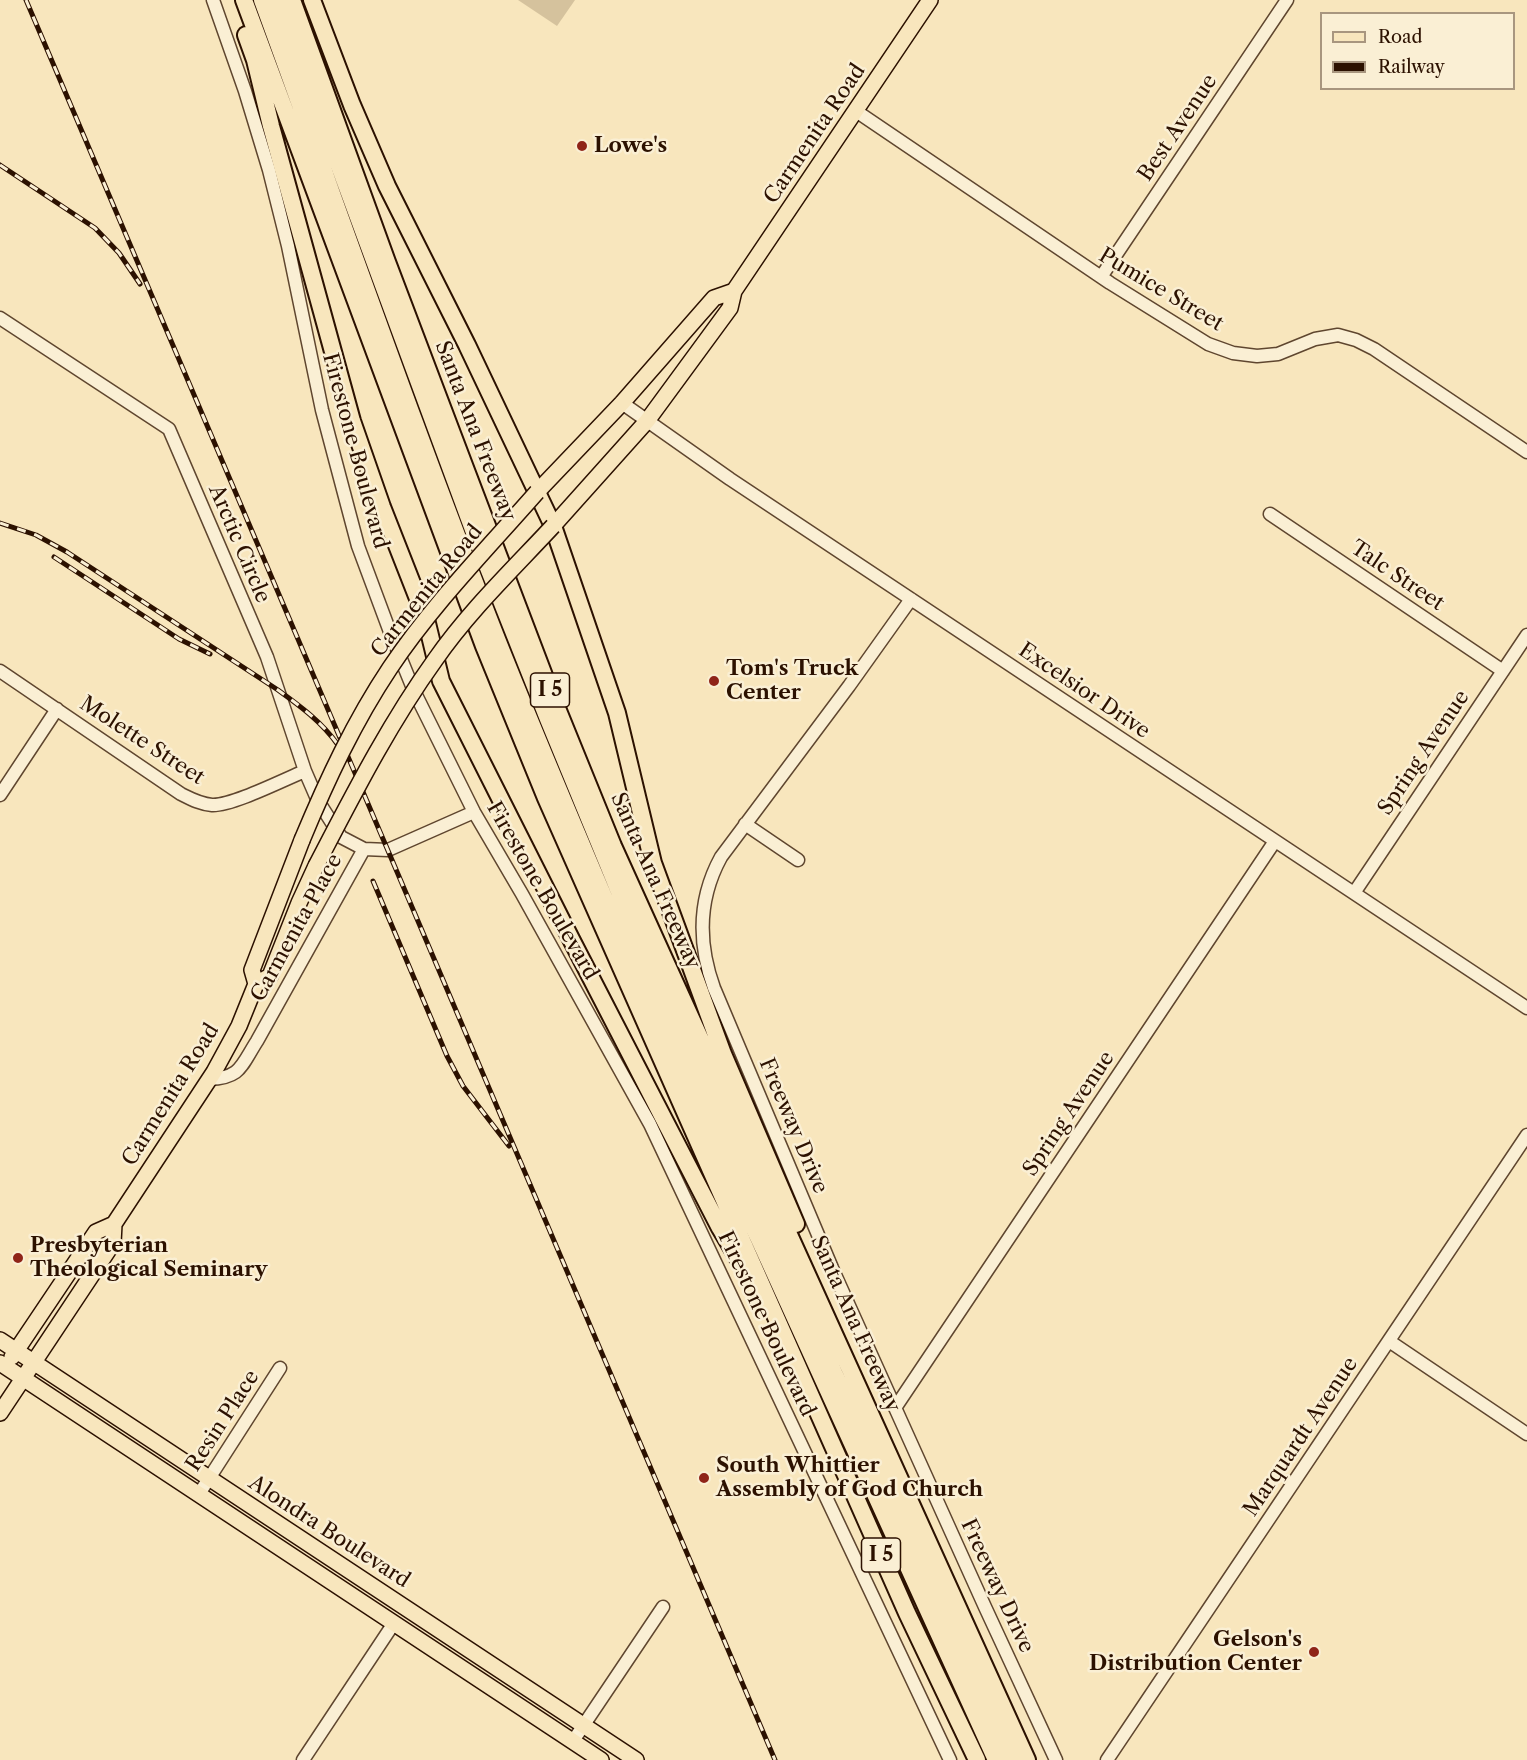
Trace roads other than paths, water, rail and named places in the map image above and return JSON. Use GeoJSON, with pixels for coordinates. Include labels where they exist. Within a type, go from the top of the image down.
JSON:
{"type":"FeatureCollection","features":[{"type":"Feature","properties":{"kind":"highway"},"geometry":{"type":"LineString","coordinates":[[233,0],[255,60],[270,126],[352,421],[381,507],[426,619],[441,681],[720,1228],[790,1348]]}},
{"type":"Feature","properties":{"kind":"highway","name":"I 5"},"geometry":{"type":"LineString","coordinates":[[244,0],[484,646],[603,930],[902,1603],[977,1760]]}},
{"type":"Feature","properties":{"kind":"highway"},"geometry":{"type":"LineString","coordinates":[[262,0],[424,446],[552,775],[612,916],[996,1760]]}},
{"type":"Feature","properties":{"kind":"highway"},"geometry":{"type":"LineString","coordinates":[[278,0],[475,535],[616,885],[835,1375],[1012,1760]]}},
{"type":"Feature","properties":{"kind":"highway","name":"Santa Ana Freeway"},"geometry":{"type":"LineString","coordinates":[[292,0],[383,251],[479,505],[548,686],[613,846],[1027,1760]]}},
{"type":"Feature","properties":{"kind":"highway"},"geometry":{"type":"LineString","coordinates":[[312,0],[352,105],[387,186],[467,345],[553,526],[616,713],[653,862],[675,925],[723,1054],[791,1212],[848,1364]]}},
{"type":"Feature","properties":{"kind":"main road","name":"Carmenita Road"},"geometry":{"type":"LineString","coordinates":[[256,984],[270,976],[316,866],[377,751],[436,658],[481,604],[647,421],[730,308],[735,291],[930,0]]}},
{"type":"Feature","properties":{"kind":"main road","name":"Carmenita Road"},"geometry":{"type":"LineString","coordinates":[[0,1413],[113,1243],[114,1224],[209,1079],[239,1026],[256,984],[252,970],[327,780],[357,722],[391,666],[426,619],[537,492],[622,404],[714,298],[735,291]]}},
{"type":"Feature","properties":{"kind":"main road","name":"Carmenita Road"},"geometry":{"type":"LineString","coordinates":[[2,1368],[16,1351],[96,1232],[114,1224]]}},
{"type":"Feature","properties":{"kind":"main road","name":"Alondra Boulevard"},"geometry":{"type":"LineString","coordinates":[[0,1340],[636,1760]]}},
{"type":"Feature","properties":{"kind":"main road","name":"Alondra Boulevard"},"geometry":{"type":"LineString","coordinates":[[2,1368],[23,1378],[601,1760]]}},
{"type":"Feature","properties":{"kind":"main road"},"geometry":{"type":"LineString","coordinates":[[342,1589],[353,1573]]}},
{"type":"Feature","properties":{"kind":"street","name":"Firestone Boulevard"},"geometry":{"type":"LineString","coordinates":[[213,0],[245,91],[269,170],[288,246],[322,410],[358,546],[414,691],[474,812],[528,903],[650,1124],[950,1760]]}},
{"type":"Feature","properties":{"kind":"street","name":"Best Avenue"},"geometry":{"type":"LineString","coordinates":[[1101,277],[1287,0]]}},
{"type":"Feature","properties":{"kind":"street","name":"Pumice Street"},"geometry":{"type":"LineString","coordinates":[[856,111],[1101,277],[1208,344],[1233,353],[1257,356],[1278,354],[1315,339],[1338,335],[1356,340],[1527,452]]}},
{"type":"Feature","properties":{"kind":"street","name":"Arctic Circle"},"geometry":{"type":"LineString","coordinates":[[0,318],[170,429],[267,657],[305,771],[318,801],[341,837],[364,849]]}},
{"type":"Feature","properties":{"kind":"street","name":"Excelsior Drive"},"geometry":{"type":"LineString","coordinates":[[622,404],[692,453],[1527,1008]]}},
{"type":"Feature","properties":{"kind":"street","name":"Talc Street"},"geometry":{"type":"LineString","coordinates":[[1270,514],[1503,671]]}},
{"type":"Feature","properties":{"kind":"street","name":"Freeway Drive"},"geometry":{"type":"LineString","coordinates":[[911,599],[721,857],[708,889],[702,934],[706,967],[832,1268],[1056,1760]]}},
{"type":"Feature","properties":{"kind":"street","name":"Spring Avenue"},"geometry":{"type":"LineString","coordinates":[[1354,893],[1527,635]]}},
{"type":"Feature","properties":{"kind":"street","name":"Molette Street"},"geometry":{"type":"LineString","coordinates":[[0,671],[181,794],[197,802],[214,805],[232,801],[305,771]]}},
{"type":"Feature","properties":{"kind":"street"},"geometry":{"type":"LineString","coordinates":[[0,795],[57,709]]}},
{"type":"Feature","properties":{"kind":"street","name":"Carmenita Place"},"geometry":{"type":"LineString","coordinates":[[209,1079],[230,1076],[242,1064],[364,849],[388,850],[474,812]]}},
{"type":"Feature","properties":{"kind":"street"},"geometry":{"type":"LineString","coordinates":[[745,824],[798,860]]}},
{"type":"Feature","properties":{"kind":"street","name":"Spring Avenue"},"geometry":{"type":"LineString","coordinates":[[895,1408],[1275,841]]}},
{"type":"Feature","properties":{"kind":"street","name":"Marquardt Avenue"},"geometry":{"type":"LineString","coordinates":[[1107,1760],[1527,1136]]}},
{"type":"Feature","properties":{"kind":"street"},"geometry":{"type":"LineString","coordinates":[[1389,1341],[1527,1434]]}},
{"type":"Feature","properties":{"kind":"street","name":"Resin Place"},"geometry":{"type":"LineString","coordinates":[[199,1494],[280,1368]]}},
{"type":"Feature","properties":{"kind":"street"},"geometry":{"type":"LineString","coordinates":[[573,1741],[663,1607]]}},
{"type":"Feature","properties":{"kind":"street"},"geometry":{"type":"LineString","coordinates":[[303,1760],[394,1623]]}},
{"type":"Feature","properties":{"kind":"railway"},"geometry":{"type":"LineString","coordinates":[[26,0],[775,1760]]}},
{"type":"Feature","properties":{"kind":"railway"},"geometry":{"type":"LineString","coordinates":[[0,165],[95,228],[119,253],[140,284]]}},
{"type":"Feature","properties":{"kind":"railway"},"geometry":{"type":"LineString","coordinates":[[0,523],[36,535],[67,552],[278,690],[318,722],[338,745]]}},
{"type":"Feature","properties":{"kind":"railway"},"geometry":{"type":"LineString","coordinates":[[54,557],[179,639],[210,654]]}},
{"type":"Feature","properties":{"kind":"railway"},"geometry":{"type":"LineString","coordinates":[[373,881],[447,1056],[463,1086],[509,1146]]}},
{"type":"Feature","properties":{"kind":"place","name":"Lowe's"},"geometry":{"type":"Point","coordinates":[582,146]}},
{"type":"Feature","properties":{"kind":"place","name":"Tom's Truck Center"},"geometry":{"type":"Point","coordinates":[714,681]}},
{"type":"Feature","properties":{"kind":"place","name":"Presbyterian Theological Seminary"},"geometry":{"type":"Point","coordinates":[18,1258]}},
{"type":"Feature","properties":{"kind":"place","name":"South Whittier Assembly of God Church"},"geometry":{"type":"Point","coordinates":[704,1478]}},
{"type":"Feature","properties":{"kind":"place","name":"Gelson's Distribution Center"},"geometry":{"type":"Point","coordinates":[1314,1652]}}]}
